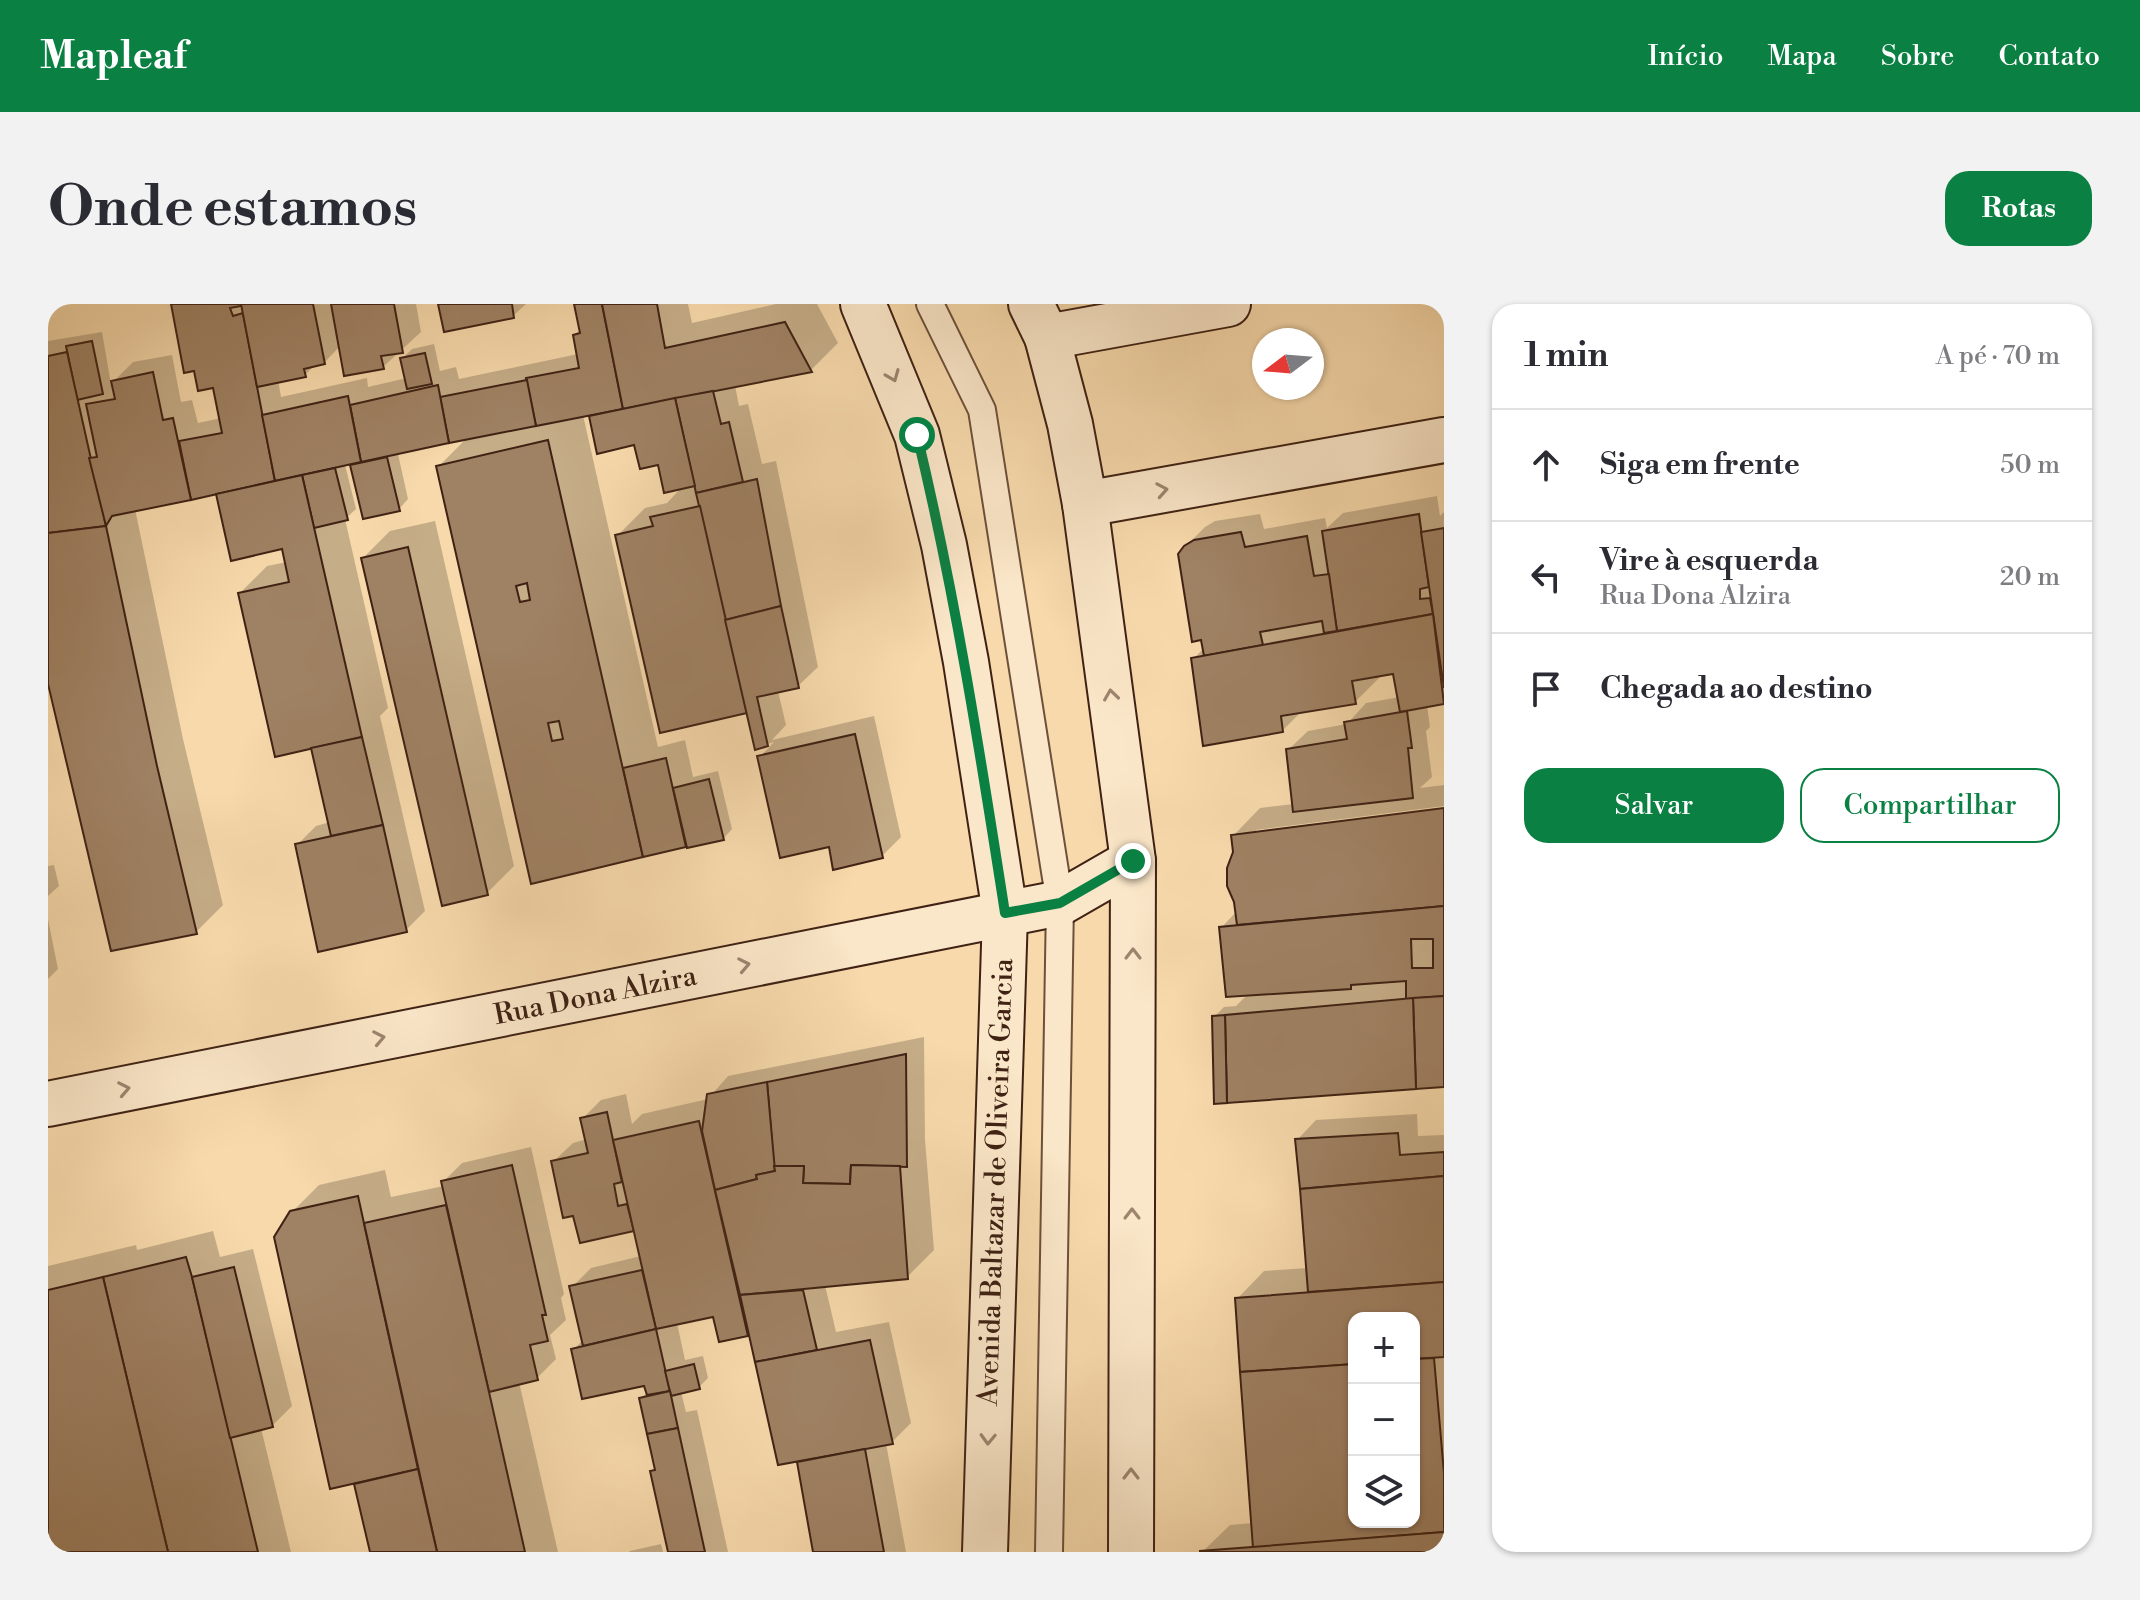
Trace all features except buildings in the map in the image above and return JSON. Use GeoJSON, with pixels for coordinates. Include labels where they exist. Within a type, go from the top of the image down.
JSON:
{"type":"FeatureCollection","features":[{"type":"Feature","properties":{"kind":"main road","name":"Avenida Baltazar de Oliveira Garcia"},"geometry":{"type":"LineString","coordinates":[[863,304],[917,435],[944,545],[966,662],[1005,913],[985,1552]]}},
{"type":"Feature","properties":{"kind":"main road"},"geometry":{"type":"LineString","coordinates":[[1131,1552],[1133,861],[1085,504],[1070,424],[1039,320],[1228,304]]}},
{"type":"Feature","properties":{"kind":"main road"},"geometry":{"type":"LineString","coordinates":[[1085,504],[1444,440]]}},
{"type":"Feature","properties":{"kind":"main road","name":"Rua Dona Alzira"},"geometry":{"type":"LineString","coordinates":[[48,1104],[1060,903],[1133,861]]}},
{"type":"Feature","properties":{"kind":"lane"},"geometry":{"type":"LineString","coordinates":[[930,304],[982,410],[1060,903],[1049,1552]]}},
{"type":"Feature","properties":{"kind":"route"},"geometry":{"type":"LineString","coordinates":[[917,435],[944,545],[966,662],[1005,913],[1060,903],[1133,861]]}}]}
